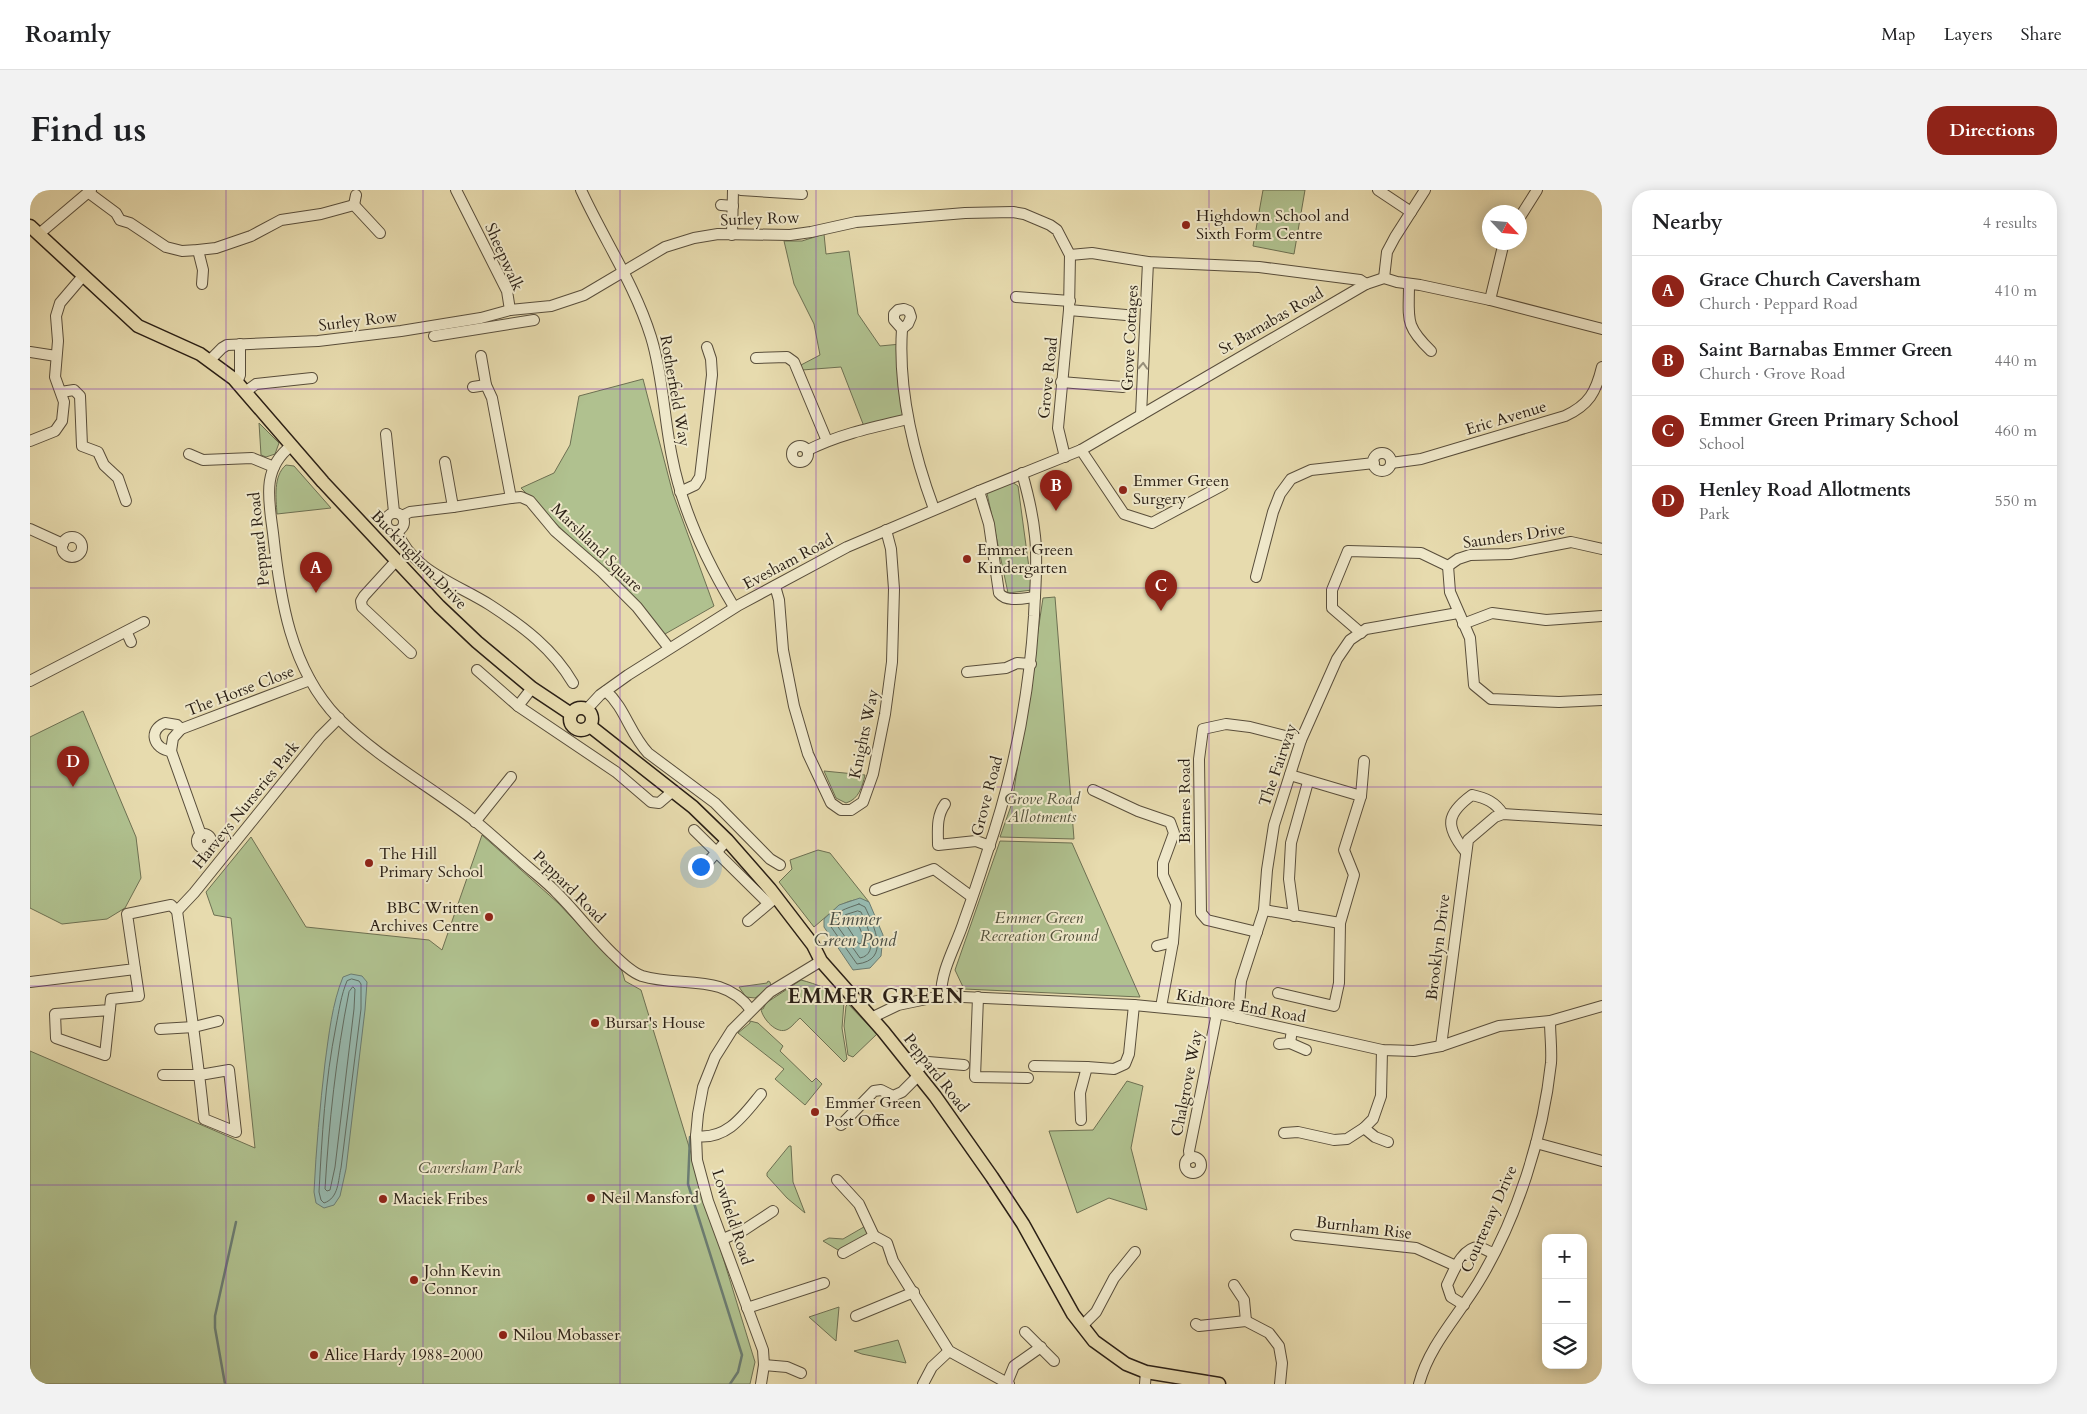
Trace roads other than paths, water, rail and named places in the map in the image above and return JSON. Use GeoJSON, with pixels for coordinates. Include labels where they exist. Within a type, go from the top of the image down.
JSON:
{"type":"FeatureCollection","features":[{"type":"Feature","properties":{"kind":"main road"},"geometry":{"type":"LineString","coordinates":[[34,230],[138,326],[187,347],[210,360],[241,388],[291,446]]}},
{"type":"Feature","properties":{"kind":"main road","name":"Buckingham Drive"},"geometry":{"type":"LineString","coordinates":[[291,446],[395,562],[476,641],[532,688],[572,714]]}},
{"type":"Feature","properties":{"kind":"main road"},"geometry":{"type":"LineString","coordinates":[[578,708],[587,710],[592,719],[590,726],[583,730],[576,728],[571,723],[572,714],[578,708]]}},
{"type":"Feature","properties":{"kind":"main road"},"geometry":{"type":"LineString","coordinates":[[590,726],[673,790],[710,822],[727,840],[772,900],[813,945],[821,961]]}},
{"type":"Feature","properties":{"kind":"main road","name":"Peppard Road"},"geometry":{"type":"LineString","coordinates":[[821,961],[917,1073],[992,1177],[1023,1224],[1082,1326],[1094,1341],[1146,1378],[1219,1384]]}},
{"type":"Feature","properties":{"kind":"street","name":"Sheepwalk"},"geometry":{"type":"LineString","coordinates":[[456,190],[506,291],[508,324]]}},
{"type":"Feature","properties":{"kind":"street","name":"Rotherfield Way"},"geometry":{"type":"LineString","coordinates":[[581,190],[644,315],[658,363],[669,445],[680,492],[708,561],[734,607]]}},
{"type":"Feature","properties":{"kind":"street"},"geometry":{"type":"LineString","coordinates":[[732,235],[733,190]]}},
{"type":"Feature","properties":{"kind":"street"},"geometry":{"type":"LineString","coordinates":[[741,190],[802,194]]}},
{"type":"Feature","properties":{"kind":"street"},"geometry":{"type":"LineString","coordinates":[[1378,190],[1411,212]]}},
{"type":"Feature","properties":{"kind":"street"},"geometry":{"type":"LineString","coordinates":[[1425,190],[1388,252],[1384,278],[1490,300],[1602,329]]}},
{"type":"Feature","properties":{"kind":"street"},"geometry":{"type":"LineString","coordinates":[[1527,206],[1537,190]]}},
{"type":"Feature","properties":{"kind":"street"},"geometry":{"type":"LineString","coordinates":[[34,230],[90,192],[116,213],[120,220],[130,223],[166,247],[182,251],[216,248],[251,236],[281,220],[321,214],[355,200],[380,233]]}},
{"type":"Feature","properties":{"kind":"street"},"geometry":{"type":"LineString","coordinates":[[721,205],[733,206]]}},
{"type":"Feature","properties":{"kind":"street","name":"Surley Row"},"geometry":{"type":"LineString","coordinates":[[210,360],[227,345],[318,341],[401,331],[481,318],[508,310],[551,306],[584,295],[666,247],[678,242],[718,234],[790,235],[856,222],[965,213],[1013,212],[1024,214],[1057,230],[1070,255]]}},
{"type":"Feature","properties":{"kind":"street"},"geometry":{"type":"LineString","coordinates":[[198,250],[203,270],[202,284]]}},
{"type":"Feature","properties":{"kind":"street"},"geometry":{"type":"LineString","coordinates":[[1490,300],[1502,250]]}},
{"type":"Feature","properties":{"kind":"street"},"geometry":{"type":"LineString","coordinates":[[1070,255],[1092,253],[1148,262],[1259,268],[1360,280],[1366,284]]}},
{"type":"Feature","properties":{"kind":"street","name":"Grove Road"},"geometry":{"type":"LineString","coordinates":[[1066,457],[1058,428],[1061,382],[1070,306],[1070,255]]}},
{"type":"Feature","properties":{"kind":"street","name":"Grove Cottages"},"geometry":{"type":"LineString","coordinates":[[1141,415],[1148,262]]}},
{"type":"Feature","properties":{"kind":"street"},"geometry":{"type":"LineString","coordinates":[[30,441],[55,431],[62,420],[64,402],[55,377],[58,341],[56,316],[60,303],[83,276]]}},
{"type":"Feature","properties":{"kind":"street","name":"St Barnabas Road"},"geometry":{"type":"LineString","coordinates":[[1066,457],[1366,284],[1384,278]]}},
{"type":"Feature","properties":{"kind":"street"},"geometry":{"type":"LineString","coordinates":[[1409,284],[1409,324],[1417,337],[1431,351]]}},
{"type":"Feature","properties":{"kind":"street"},"geometry":{"type":"LineString","coordinates":[[1016,297],[1126,315]]}},
{"type":"Feature","properties":{"kind":"street"},"geometry":{"type":"LineString","coordinates":[[434,336],[534,320]]}},
{"type":"Feature","properties":{"kind":"street"},"geometry":{"type":"LineString","coordinates":[[902,329],[903,372],[908,419],[920,470],[934,509]]}},
{"type":"Feature","properties":{"kind":"street"},"geometry":{"type":"LineString","coordinates":[[240,344],[241,388],[256,384],[312,378]]}},
{"type":"Feature","properties":{"kind":"street"},"geometry":{"type":"LineString","coordinates":[[680,492],[695,485],[700,477],[712,375],[711,359],[707,347]]}},
{"type":"Feature","properties":{"kind":"street"},"geometry":{"type":"LineString","coordinates":[[30,352],[56,356]]}},
{"type":"Feature","properties":{"kind":"street"},"geometry":{"type":"LineString","coordinates":[[481,356],[486,385],[492,398],[511,498]]}},
{"type":"Feature","properties":{"kind":"street"},"geometry":{"type":"LineString","coordinates":[[756,358],[787,358],[794,362],[827,440]]}},
{"type":"Feature","properties":{"kind":"street","name":"Eric Avenue"},"geometry":{"type":"LineString","coordinates":[[1256,577],[1273,512],[1280,494],[1291,479],[1311,470],[1374,463],[1375,457],[1383,454],[1390,458],[1391,463],[1422,459],[1565,416],[1578,410],[1591,397],[1598,383],[1602,367]]}},
{"type":"Feature","properties":{"kind":"street","name":"Grove Cottages"},"geometry":{"type":"LineString","coordinates":[[1061,382],[1123,387]]}},
{"type":"Feature","properties":{"kind":"street"},"geometry":{"type":"LineString","coordinates":[[473,387],[486,385]]}},
{"type":"Feature","properties":{"kind":"street"},"geometry":{"type":"LineString","coordinates":[[61,392],[74,390],[80,396],[82,446],[98,452],[104,465],[118,478],[126,501]]}},
{"type":"Feature","properties":{"kind":"street"},"geometry":{"type":"LineString","coordinates":[[808,450],[827,440],[908,419]]}},
{"type":"Feature","properties":{"kind":"street"},"geometry":{"type":"LineString","coordinates":[[386,434],[398,514],[404,524],[397,531],[391,530],[386,523],[387,517],[398,514]]}},
{"type":"Feature","properties":{"kind":"street","name":"Peppard Road"},"geometry":{"type":"LineString","coordinates":[[291,446],[274,466],[268,492],[281,598],[288,628],[310,680],[339,718],[377,751],[476,822],[556,892],[630,970],[661,980],[720,986],[732,991],[751,1010]]}},
{"type":"Feature","properties":{"kind":"street"},"geometry":{"type":"LineString","coordinates":[[1081,450],[1124,514],[1152,523],[1223,485]]}},
{"type":"Feature","properties":{"kind":"street"},"geometry":{"type":"LineString","coordinates":[[189,454],[204,460],[252,458],[274,466]]}},
{"type":"Feature","properties":{"kind":"street"},"geometry":{"type":"LineString","coordinates":[[1022,473],[1066,457]]}},
{"type":"Feature","properties":{"kind":"street"},"geometry":{"type":"LineString","coordinates":[[446,462],[453,507]]}},
{"type":"Feature","properties":{"kind":"street","name":"Grove Road"},"geometry":{"type":"LineString","coordinates":[[940,996],[943,972],[990,846],[1010,773],[1023,713],[1030,664],[1035,597],[1035,538],[1030,502],[1022,473]]}},
{"type":"Feature","properties":{"kind":"street","name":"Evesham Road"},"geometry":{"type":"LineString","coordinates":[[587,710],[606,691],[734,607],[847,547],[1022,473]]}},
{"type":"Feature","properties":{"kind":"street"},"geometry":{"type":"LineString","coordinates":[[978,490],[989,524],[999,593],[1002,597],[1009,599],[1035,597]]}},
{"type":"Feature","properties":{"kind":"street","name":"Marshland Square"},"geometry":{"type":"LineString","coordinates":[[398,514],[520,497],[530,501],[555,531],[602,572],[636,607],[669,648]]}},
{"type":"Feature","properties":{"kind":"street"},"geometry":{"type":"LineString","coordinates":[[30,529],[63,544]]}},
{"type":"Feature","properties":{"kind":"street","name":"Knights Way"},"geometry":{"type":"LineString","coordinates":[[774,586],[779,600],[783,650],[790,687],[808,754],[831,803],[841,810],[851,810],[863,802],[872,774],[885,714],[892,662],[894,589],[891,549],[886,530]]}},
{"type":"Feature","properties":{"kind":"street","name":"Buckingham Drive"},"geometry":{"type":"LineString","coordinates":[[397,531],[401,542],[433,574],[489,605],[545,645],[562,664],[573,683]]}},
{"type":"Feature","properties":{"kind":"street","name":"Saunders Drive"},"geometry":{"type":"LineString","coordinates":[[1602,549],[1571,542],[1510,554],[1470,555],[1458,559],[1448,566],[1450,592],[1470,638],[1474,685],[1491,699],[1551,702],[1602,700]]}},
{"type":"Feature","properties":{"kind":"street"},"geometry":{"type":"LineString","coordinates":[[1361,633],[1332,608],[1332,590],[1348,552],[1421,553],[1448,566]]}},
{"type":"Feature","properties":{"kind":"street"},"geometry":{"type":"LineString","coordinates":[[395,562],[364,596],[361,601],[362,607],[411,653]]}},
{"type":"Feature","properties":{"kind":"street","name":"The Fairway"},"geometry":{"type":"LineString","coordinates":[[1238,1018],[1241,981],[1264,910],[1267,870],[1274,825],[1301,740],[1337,659],[1350,640],[1366,629],[1458,613]]}},
{"type":"Feature","properties":{"kind":"street"},"geometry":{"type":"LineString","coordinates":[[1463,624],[1492,613],[1546,620],[1602,616]]}},
{"type":"Feature","properties":{"kind":"street"},"geometry":{"type":"LineString","coordinates":[[30,681],[129,637],[144,622]]}},
{"type":"Feature","properties":{"kind":"street"},"geometry":{"type":"LineString","coordinates":[[967,672],[1006,668],[1017,663],[1030,664]]}},
{"type":"Feature","properties":{"kind":"street"},"geometry":{"type":"LineString","coordinates":[[476,670],[518,706],[609,767],[651,802],[659,803],[673,790]]}},
{"type":"Feature","properties":{"kind":"street","name":"The Horse Close"},"geometry":{"type":"LineString","coordinates":[[201,835],[170,750],[173,738],[181,729],[310,680]]}},
{"type":"Feature","properties":{"kind":"street"},"geometry":{"type":"LineString","coordinates":[[518,706],[532,688]]}},
{"type":"Feature","properties":{"kind":"street"},"geometry":{"type":"LineString","coordinates":[[606,691],[616,700],[638,743],[648,753],[715,803],[770,859],[780,865]]}},
{"type":"Feature","properties":{"kind":"street","name":"Harveys Nurseries Park"},"geometry":{"type":"LineString","coordinates":[[177,911],[194,893],[320,737],[339,718]]}},
{"type":"Feature","properties":{"kind":"street","name":"The Horse Close"},"geometry":{"type":"LineString","coordinates":[[170,750],[161,748],[154,741],[153,734],[156,729],[165,723],[177,725],[181,729]]}},
{"type":"Feature","properties":{"kind":"street","name":"Barnes Road"},"geometry":{"type":"LineString","coordinates":[[1257,932],[1207,920],[1201,913],[1198,759],[1203,729],[1226,724],[1250,727],[1301,740]]}},
{"type":"Feature","properties":{"kind":"street"},"geometry":{"type":"LineString","coordinates":[[1278,993],[1334,1006],[1339,983],[1340,923],[1354,875],[1344,850],[1361,796],[1364,761]]}},
{"type":"Feature","properties":{"kind":"street"},"geometry":{"type":"LineString","coordinates":[[1290,775],[1308,782],[1361,796]]}},
{"type":"Feature","properties":{"kind":"street"},"geometry":{"type":"LineString","coordinates":[[476,822],[510,777]]}},
{"type":"Feature","properties":{"kind":"street"},"geometry":{"type":"LineString","coordinates":[[1294,916],[1289,879],[1291,843],[1308,782]]}},
{"type":"Feature","properties":{"kind":"street"},"geometry":{"type":"LineString","coordinates":[[1093,790],[1138,811],[1170,822],[1174,833],[1162,863],[1163,875],[1176,904],[1173,942],[1162,1007]]}},
{"type":"Feature","properties":{"kind":"street"},"geometry":{"type":"LineString","coordinates":[[1465,851],[1455,838],[1450,823],[1456,807],[1472,795],[1487,799],[1497,806],[1503,814],[1602,820]]}},
{"type":"Feature","properties":{"kind":"street"},"geometry":{"type":"LineString","coordinates":[[945,804],[940,811],[937,821],[938,845],[976,841],[990,846]]}},
{"type":"Feature","properties":{"kind":"street","name":"Brooklyn Drive"},"geometry":{"type":"LineString","coordinates":[[1441,1046],[1465,851],[1468,840],[1495,817],[1503,814]]}},
{"type":"Feature","properties":{"kind":"street"},"geometry":{"type":"LineString","coordinates":[[694,830],[772,900],[748,920]]}},
{"type":"Feature","properties":{"kind":"street"},"geometry":{"type":"LineString","coordinates":[[701,870],[727,840]]}},
{"type":"Feature","properties":{"kind":"street"},"geometry":{"type":"LineString","coordinates":[[874,890],[934,869],[972,897]]}},
{"type":"Feature","properties":{"kind":"street"},"geometry":{"type":"LineString","coordinates":[[110,1010],[55,1014],[56,1038],[105,1055],[110,1010],[111,999],[139,996],[127,914],[171,904],[177,911],[194,1027],[200,1075],[204,1119],[236,1132],[229,1070],[200,1075],[162,1075]]}},
{"type":"Feature","properties":{"kind":"street"},"geometry":{"type":"LineString","coordinates":[[1264,910],[1340,923]]}},
{"type":"Feature","properties":{"kind":"street"},"geometry":{"type":"LineString","coordinates":[[1157,946],[1173,942]]}},
{"type":"Feature","properties":{"kind":"street"},"geometry":{"type":"LineString","coordinates":[[751,1010],[770,992],[821,961]]}},
{"type":"Feature","properties":{"kind":"street"},"geometry":{"type":"LineString","coordinates":[[30,982],[136,968]]}},
{"type":"Feature","properties":{"kind":"street","name":"Kidmore End Road"},"geometry":{"type":"LineString","coordinates":[[871,1018],[898,1005],[940,996],[1134,1005],[1217,1013],[1382,1050],[1414,1051],[1441,1046],[1499,1026],[1550,1021],[1602,1006]]}},
{"type":"Feature","properties":{"kind":"street"},"geometry":{"type":"LineString","coordinates":[[978,997],[975,1077],[1028,1078]]}},
{"type":"Feature","properties":{"kind":"street"},"geometry":{"type":"LineString","coordinates":[[1034,1066],[1087,1066],[1114,1069],[1125,1064],[1129,1054],[1134,1005]]}},
{"type":"Feature","properties":{"kind":"street","name":"Lowfield Road"},"geometry":{"type":"LineString","coordinates":[[751,1010],[732,1030],[714,1056],[703,1087],[696,1136],[698,1160],[708,1201],[763,1350],[764,1365],[761,1384]]}},
{"type":"Feature","properties":{"kind":"street","name":"Chalgrove Way"},"geometry":{"type":"LineString","coordinates":[[1190,1158],[1189,1151],[1217,1013]]}},
{"type":"Feature","properties":{"kind":"street"},"geometry":{"type":"LineString","coordinates":[[160,1030],[194,1027],[218,1021]]}},
{"type":"Feature","properties":{"kind":"street","name":"Courtenay Drive"},"geometry":{"type":"LineString","coordinates":[[1419,1384],[1435,1347],[1464,1306],[1494,1253],[1521,1193],[1536,1143],[1546,1100],[1551,1061],[1550,1021]]}},
{"type":"Feature","properties":{"kind":"street"},"geometry":{"type":"LineString","coordinates":[[1290,1042],[1292,1030]]}},
{"type":"Feature","properties":{"kind":"street"},"geometry":{"type":"LineString","coordinates":[[1279,1044],[1290,1042],[1306,1050]]}},
{"type":"Feature","properties":{"kind":"street"},"geometry":{"type":"LineString","coordinates":[[1284,1133],[1298,1132],[1334,1140],[1347,1138],[1364,1128],[1374,1119],[1381,1096],[1382,1050]]}},
{"type":"Feature","properties":{"kind":"street"},"geometry":{"type":"LineString","coordinates":[[841,1125],[874,1091],[880,1090],[893,1096],[902,1092],[928,1062],[964,1065]]}},
{"type":"Feature","properties":{"kind":"street"},"geometry":{"type":"LineString","coordinates":[[1081,1120],[1080,1093],[1087,1066]]}},
{"type":"Feature","properties":{"kind":"street"},"geometry":{"type":"LineString","coordinates":[[696,1136],[706,1138],[726,1132],[742,1117],[761,1094]]}},
{"type":"Feature","properties":{"kind":"street"},"geometry":{"type":"LineString","coordinates":[[1364,1128],[1375,1137],[1388,1142]]}},
{"type":"Feature","properties":{"kind":"street"},"geometry":{"type":"LineString","coordinates":[[1536,1143],[1602,1161]]}},
{"type":"Feature","properties":{"kind":"street"},"geometry":{"type":"LineString","coordinates":[[840,1184],[859,1204],[874,1236],[887,1243],[893,1261],[914,1292],[948,1351],[1008,1383],[1014,1366],[1041,1347]]}},
{"type":"Feature","properties":{"kind":"street"},"geometry":{"type":"LineString","coordinates":[[723,1239],[744,1230],[766,1211]]}},
{"type":"Feature","properties":{"kind":"street","name":"Burnham Rise"},"geometry":{"type":"LineString","coordinates":[[1296,1235],[1416,1248],[1456,1266]]}},
{"type":"Feature","properties":{"kind":"street"},"geometry":{"type":"LineString","coordinates":[[843,1253],[874,1236]]}},
{"type":"Feature","properties":{"kind":"street"},"geometry":{"type":"LineString","coordinates":[[1464,1306],[1450,1297],[1447,1285],[1456,1266],[1468,1250],[1479,1247],[1494,1253]]}},
{"type":"Feature","properties":{"kind":"street"},"geometry":{"type":"LineString","coordinates":[[1082,1326],[1096,1312],[1114,1278],[1135,1252]]}},
{"type":"Feature","properties":{"kind":"street"},"geometry":{"type":"LineString","coordinates":[[747,1308],[824,1283]]}},
{"type":"Feature","properties":{"kind":"street"},"geometry":{"type":"LineString","coordinates":[[1234,1285],[1244,1300],[1246,1321]]}},
{"type":"Feature","properties":{"kind":"street"},"geometry":{"type":"LineString","coordinates":[[856,1316],[914,1292]]}},
{"type":"Feature","properties":{"kind":"street"},"geometry":{"type":"LineString","coordinates":[[1196,1324],[1199,1326],[1217,1325],[1246,1321],[1269,1333],[1279,1346],[1282,1363],[1280,1384]]}},
{"type":"Feature","properties":{"kind":"street"},"geometry":{"type":"LineString","coordinates":[[1025,1332],[1054,1361]]}},
{"type":"Feature","properties":{"kind":"street"},"geometry":{"type":"LineString","coordinates":[[923,1384],[932,1368],[948,1351]]}},
{"type":"Feature","properties":{"kind":"street"},"geometry":{"type":"LineString","coordinates":[[764,1365],[787,1367],[801,1374]]}},
{"type":"Feature","properties":{"kind":"water","name":"Emmer Green Pond"},"geometry":{"type":"Polygon","coordinates":[[[860,898],[869,902],[883,935],[881,956],[870,968],[853,970],[824,927],[824,919],[839,905],[860,898]]]}},
{"type":"Feature","properties":{"kind":"water"},"geometry":{"type":"Polygon","coordinates":[[[351,974],[362,976],[367,982],[365,1010],[346,1169],[340,1196],[334,1205],[324,1208],[316,1203],[314,1192],[325,1063],[336,998],[343,977],[351,974]]]}},
{"type":"Feature","properties":{"kind":"waterway"},"geometry":{"type":"LineString","coordinates":[[690,1137],[688,1184],[742,1355],[738,1372],[730,1384]]}},
{"type":"Feature","properties":{"kind":"waterway"},"geometry":{"type":"LineString","coordinates":[[225,1384],[215,1328],[215,1316],[236,1222]]}},
{"type":"Feature","properties":{"kind":"place","name":"Highdown School and Sixth Form Centre"},"geometry":{"type":"Point","coordinates":[1186,225]}},
{"type":"Feature","properties":{"kind":"place","name":"Emmer Green Surgery"},"geometry":{"type":"Point","coordinates":[1123,490]}},
{"type":"Feature","properties":{"kind":"place","name":"Saint Barnabas Emmer Green"},"geometry":{"type":"Point","coordinates":[1056,511]}},
{"type":"Feature","properties":{"kind":"place","name":"Emmer Green Kindergarten"},"geometry":{"type":"Point","coordinates":[967,559]}},
{"type":"Feature","properties":{"kind":"place","name":"Grace Church Caversham"},"geometry":{"type":"Point","coordinates":[316,593]}},
{"type":"Feature","properties":{"kind":"place","name":"Emmer Green Primary School"},"geometry":{"type":"Point","coordinates":[1161,611]}},
{"type":"Feature","properties":{"kind":"place","name":"Henley Road Allotments"},"geometry":{"type":"Point","coordinates":[73,787]}},
{"type":"Feature","properties":{"kind":"place","name":"The Hill Primary School"},"geometry":{"type":"Point","coordinates":[369,863]}},
{"type":"Feature","properties":{"kind":"place","name":"BBC Written Archives Centre"},"geometry":{"type":"Point","coordinates":[489,917]}},
{"type":"Feature","properties":{"kind":"place","name":"Bursar's House"},"geometry":{"type":"Point","coordinates":[595,1023]}},
{"type":"Feature","properties":{"kind":"place","name":"Emmer Green Post Office"},"geometry":{"type":"Point","coordinates":[815,1112]}},
{"type":"Feature","properties":{"kind":"place","name":"Neil Mansford"},"geometry":{"type":"Point","coordinates":[591,1198]}},
{"type":"Feature","properties":{"kind":"place","name":"Maciek Fribes"},"geometry":{"type":"Point","coordinates":[383,1199]}},
{"type":"Feature","properties":{"kind":"place","name":"John Kevin Connor"},"geometry":{"type":"Point","coordinates":[414,1280]}},
{"type":"Feature","properties":{"kind":"place","name":"Nilou Mobasser"},"geometry":{"type":"Point","coordinates":[503,1335]}},
{"type":"Feature","properties":{"kind":"place","name":"Alice Hardy 1988-2000"},"geometry":{"type":"Point","coordinates":[314,1355]}},
{"type":"Feature","properties":{"kind":"district","name":"EMMER GREEN"},"geometry":{"type":"Point","coordinates":[876,996]}},
{"type":"Feature","properties":{"kind":"park label","name":"Grove Road Allotments"},"geometry":{"type":"Point","coordinates":[1042,808]}},
{"type":"Feature","properties":{"kind":"park label","name":"Emmer Green Recreation Ground"},"geometry":{"type":"Point","coordinates":[1039,927]}},
{"type":"Feature","properties":{"kind":"park label","name":"Caversham Park"},"geometry":{"type":"Point","coordinates":[470,1168]}}]}
